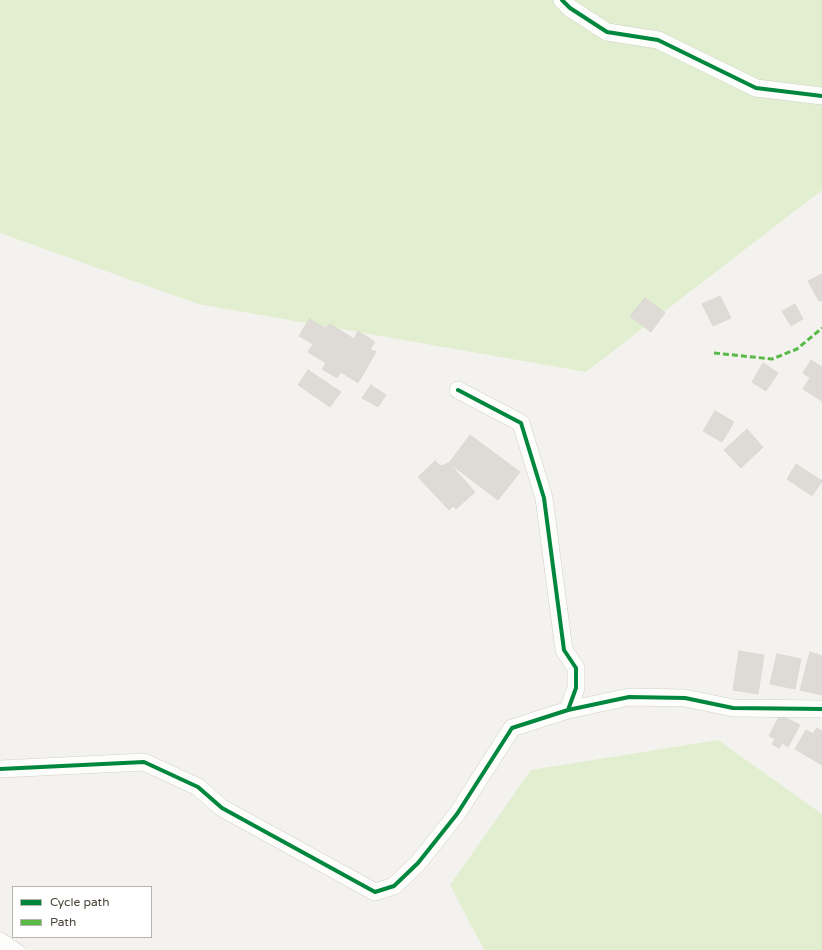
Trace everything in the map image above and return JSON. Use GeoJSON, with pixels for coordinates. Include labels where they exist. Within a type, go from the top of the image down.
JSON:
{"type":"FeatureCollection","features":[{"type":"Feature","properties":{"kind":"street"},"geometry":{"type":"LineString","coordinates":[[562,0],[570,8],[607,32],[658,40],[756,88],[822,96]]}},
{"type":"Feature","properties":{"kind":"street"},"geometry":{"type":"LineString","coordinates":[[458,390],[521,423],[544,498],[564,650],[576,668],[576,688],[568,710]]}},
{"type":"Feature","properties":{"kind":"street"},"geometry":{"type":"LineString","coordinates":[[0,769],[144,762],[198,787],[222,808],[375,892],[394,886],[418,863],[457,814],[512,728],[568,710],[629,697],[685,698],[733,708],[822,708]]}},
{"type":"Feature","properties":{"kind":"street"},"geometry":{"type":"LineString","coordinates":[[0,942],[5,950]]}},
{"type":"Feature","properties":{"kind":"lane"},"geometry":{"type":"LineString","coordinates":[[0,936],[21,950]]}},
{"type":"Feature","properties":{"kind":"green space"},"geometry":{"type":"Polygon","coordinates":[[[0,0],[822,0],[822,190],[586,372],[198,304],[0,233],[0,0]]]}},
{"type":"Feature","properties":{"kind":"green space"},"geometry":{"type":"Polygon","coordinates":[[[718,740],[822,814],[822,950],[484,950],[450,885],[531,770],[718,740]]]}},
{"type":"Feature","properties":{"kind":"building"},"geometry":{"type":"Polygon","coordinates":[[[822,274],[822,300],[819,301],[808,281],[822,274]]]}},
{"type":"Feature","properties":{"kind":"building"},"geometry":{"type":"Polygon","coordinates":[[[720,296],[731,318],[713,326],[702,304],[720,296]]]}},
{"type":"Feature","properties":{"kind":"building"},"geometry":{"type":"Polygon","coordinates":[[[645,298],[665,313],[651,332],[630,316],[645,298]]]}},
{"type":"Feature","properties":{"kind":"building"},"geometry":{"type":"Polygon","coordinates":[[[795,304],[803,319],[791,326],[782,311],[795,304]]]}},
{"type":"Feature","properties":{"kind":"building"},"geometry":{"type":"Polygon","coordinates":[[[309,319],[325,328],[330,324],[354,339],[358,331],[375,342],[370,349],[376,352],[358,383],[341,372],[337,378],[322,369],[326,363],[308,352],[313,344],[299,336],[309,319]]]}},
{"type":"Feature","properties":{"kind":"building"},"geometry":{"type":"Polygon","coordinates":[[[811,360],[822,367],[822,401],[803,389],[810,378],[803,373],[811,360]]]}},
{"type":"Feature","properties":{"kind":"building"},"geometry":{"type":"Polygon","coordinates":[[[763,363],[778,373],[766,391],[752,382],[763,363]]]}},
{"type":"Feature","properties":{"kind":"building"},"geometry":{"type":"Polygon","coordinates":[[[308,370],[341,392],[330,407],[298,385],[308,370]]]}},
{"type":"Feature","properties":{"kind":"building"},"geometry":{"type":"Polygon","coordinates":[[[371,385],[386,395],[378,407],[362,398],[371,385]]]}},
{"type":"Feature","properties":{"kind":"building"},"geometry":{"type":"Polygon","coordinates":[[[715,411],[734,422],[722,442],[703,431],[715,411]]]}},
{"type":"Feature","properties":{"kind":"building"},"geometry":{"type":"Polygon","coordinates":[[[747,429],[763,447],[741,468],[724,450],[747,429]]]}},
{"type":"Feature","properties":{"kind":"building"},"geometry":{"type":"Polygon","coordinates":[[[470,435],[520,472],[498,500],[449,463],[470,435]]]}},
{"type":"Feature","properties":{"kind":"building"},"geometry":{"type":"Polygon","coordinates":[[[435,461],[441,466],[449,463],[475,492],[456,509],[453,506],[449,510],[418,477],[435,461]]]}},
{"type":"Feature","properties":{"kind":"building"},"geometry":{"type":"Polygon","coordinates":[[[796,464],[822,481],[812,496],[787,479],[796,464]]]}},
{"type":"Feature","properties":{"kind":"building"},"geometry":{"type":"Polygon","coordinates":[[[739,651],[764,655],[758,694],[733,690],[739,651]]]}},
{"type":"Feature","properties":{"kind":"building"},"geometry":{"type":"Polygon","coordinates":[[[810,652],[822,656],[822,695],[800,690],[810,652]]]}},
{"type":"Feature","properties":{"kind":"building"},"geometry":{"type":"Polygon","coordinates":[[[777,654],[801,659],[795,689],[770,684],[777,654]]]}},
{"type":"Feature","properties":{"kind":"building"},"geometry":{"type":"Polygon","coordinates":[[[780,715],[800,725],[788,747],[782,743],[779,748],[772,744],[775,739],[769,736],[780,715]]]}},
{"type":"Feature","properties":{"kind":"building"},"geometry":{"type":"Polygon","coordinates":[[[817,728],[822,731],[822,765],[795,749],[806,730],[813,734],[817,728]]]}},
{"type":"Feature","properties":{"kind":"marked path"},"geometry":{"type":"LineString","coordinates":[[714,353],[772,359],[797,349],[822,328]]}},
{"type":"Feature","properties":{"kind":"cycle path"},"geometry":{"type":"LineString","coordinates":[[562,0],[570,8],[607,32],[658,40],[756,88],[822,96]]}},
{"type":"Feature","properties":{"kind":"cycle path"},"geometry":{"type":"LineString","coordinates":[[458,390],[521,423],[544,498],[564,650],[576,668],[576,688],[568,710]]}},
{"type":"Feature","properties":{"kind":"cycle path"},"geometry":{"type":"LineString","coordinates":[[0,769],[144,762],[198,787],[222,808],[375,892],[394,886],[418,863],[457,814],[512,728],[568,710],[629,697],[685,698],[733,708],[822,709]]}}]}
